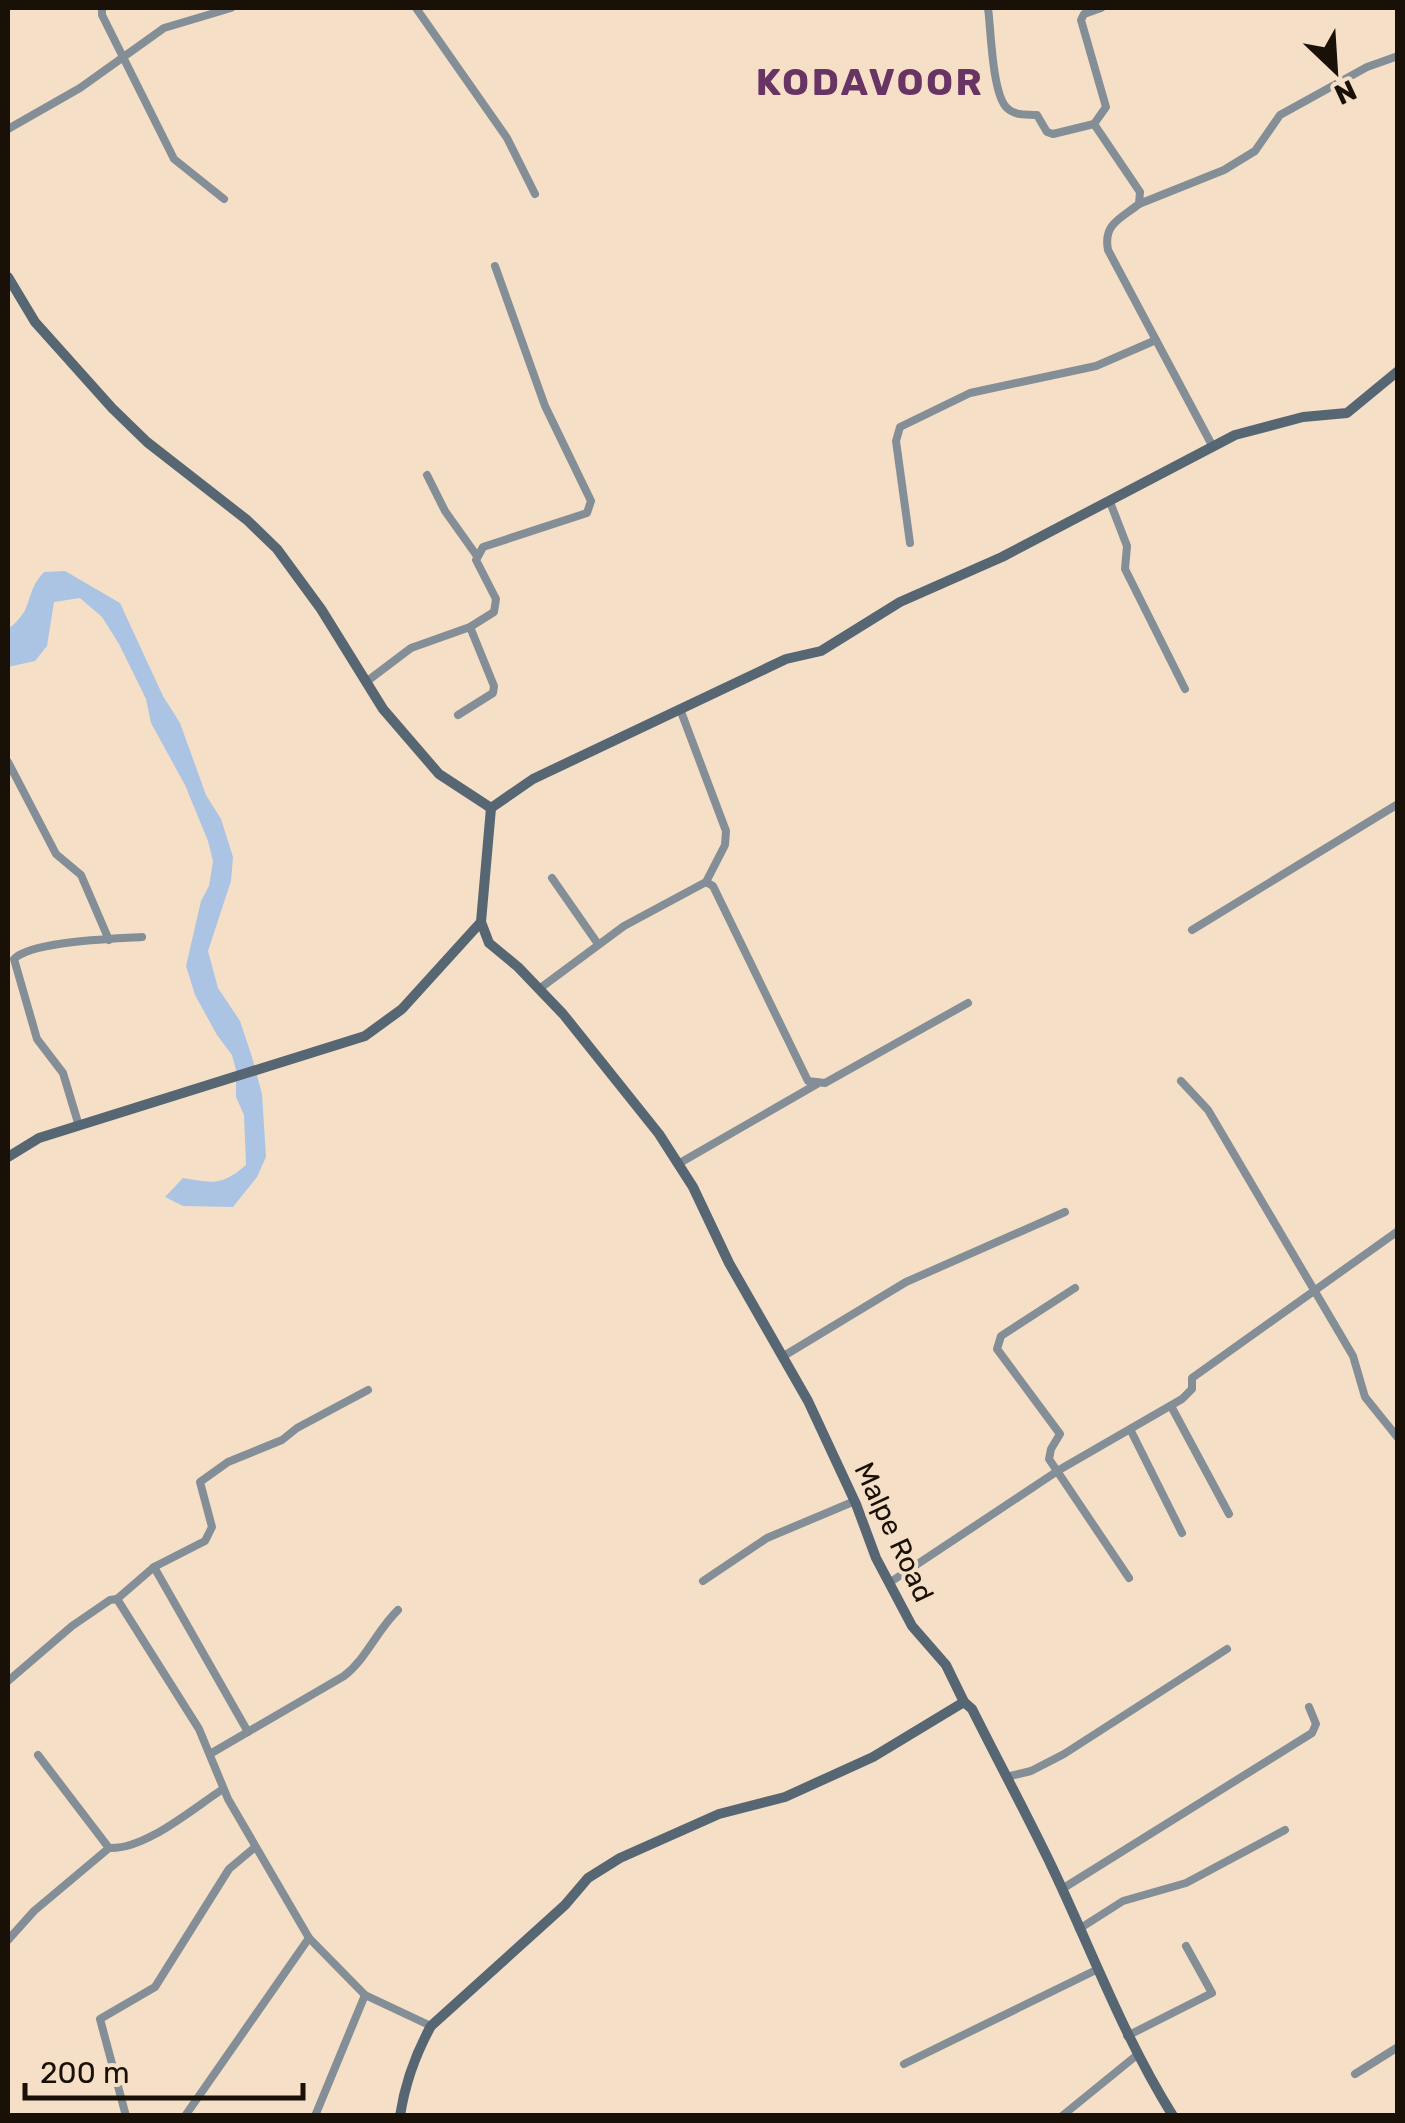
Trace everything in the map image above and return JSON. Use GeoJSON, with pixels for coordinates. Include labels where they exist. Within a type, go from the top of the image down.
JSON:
{"type":"FeatureCollection","features":[{"type":"Feature","properties":{"kind":"street"},"geometry":{"type":"LineString","coordinates":[[102,8],[122,58],[174,159],[224,199]]}},
{"type":"Feature","properties":{"kind":"street"},"geometry":{"type":"LineString","coordinates":[[8,129],[80,88],[176,22],[231,8]]}},
{"type":"Feature","properties":{"kind":"street"},"geometry":{"type":"LineString","coordinates":[[416,8],[507,138],[534,194]]}},
{"type":"Feature","properties":{"kind":"street"},"geometry":{"type":"LineString","coordinates":[[988,8],[999,92],[1007,108],[1021,115],[1037,115],[1052,134],[1094,124],[1106,107],[1082,20],[1084,14],[1101,8]]}},
{"type":"Feature","properties":{"kind":"street"},"geometry":{"type":"LineString","coordinates":[[1213,447],[1108,250],[1110,224],[1139,204],[1224,170],[1255,151],[1280,115],[1366,68],[1398,56]]}},
{"type":"Feature","properties":{"kind":"street"},"geometry":{"type":"LineString","coordinates":[[1094,124],[1140,192],[1139,204]]}},
{"type":"Feature","properties":{"kind":"street"},"geometry":{"type":"LineString","coordinates":[[477,556],[483,547],[587,514],[591,501],[545,406],[496,266]]}},
{"type":"Feature","properties":{"kind":"street"},"geometry":{"type":"LineString","coordinates":[[8,277],[11,290],[35,322],[112,408],[147,442],[248,520],[278,549],[322,609],[382,709],[439,774],[491,808]]}},
{"type":"Feature","properties":{"kind":"street"},"geometry":{"type":"LineString","coordinates":[[910,543],[896,441],[900,427],[970,393],[1096,366],[1156,340]]}},
{"type":"Feature","properties":{"kind":"street"},"geometry":{"type":"LineString","coordinates":[[491,808],[533,779],[680,708],[786,660],[821,651],[900,602],[1002,557],[1235,435],[1303,418],[1348,414],[1398,372]]}},
{"type":"Feature","properties":{"kind":"street"},"geometry":{"type":"LineString","coordinates":[[366,682],[411,648],[470,627],[488,618],[497,606],[477,556],[426,475]]}},
{"type":"Feature","properties":{"kind":"street"},"geometry":{"type":"LineString","coordinates":[[1110,502],[1127,546],[1125,568],[1186,689]]}},
{"type":"Feature","properties":{"kind":"street"},"geometry":{"type":"LineString","coordinates":[[458,714],[493,693],[494,686],[470,627]]}},
{"type":"Feature","properties":{"kind":"street"},"geometry":{"type":"LineString","coordinates":[[680,708],[726,831],[725,845],[706,882]]}},
{"type":"Feature","properties":{"kind":"street"},"geometry":{"type":"LineString","coordinates":[[8,762],[56,854],[81,876],[109,940]]}},
{"type":"Feature","properties":{"kind":"street"},"geometry":{"type":"LineString","coordinates":[[1192,930],[1398,804]]}},
{"type":"Feature","properties":{"kind":"street"},"geometry":{"type":"LineString","coordinates":[[8,1157],[39,1138],[365,1036],[402,1010],[481,922],[491,808]]}},
{"type":"Feature","properties":{"kind":"street"},"geometry":{"type":"LineString","coordinates":[[552,878],[598,944]]}},
{"type":"Feature","properties":{"kind":"street"},"geometry":{"type":"LineString","coordinates":[[540,990],[598,944],[698,883],[706,882],[713,886],[808,1081],[816,1084]]}},
{"type":"Feature","properties":{"kind":"street","name":"Malpe Road"},"geometry":{"type":"LineString","coordinates":[[481,922],[488,942],[563,1014],[659,1134],[678,1164],[808,1401],[855,1500],[876,1558],[912,1626],[946,1665],[964,1702],[972,1709],[1062,1889],[1127,2036],[1173,2116]]}},
{"type":"Feature","properties":{"kind":"street"},"geometry":{"type":"LineString","coordinates":[[79,1126],[63,1073],[38,1038],[14,959],[20,953],[66,943],[142,937]]}},
{"type":"Feature","properties":{"kind":"street"},"geometry":{"type":"LineString","coordinates":[[678,1164],[968,1003]]}},
{"type":"Feature","properties":{"kind":"street"},"geometry":{"type":"LineString","coordinates":[[1180,1081],[1208,1110],[1354,1356],[1366,1397],[1398,1438]]}},
{"type":"Feature","properties":{"kind":"street"},"geometry":{"type":"LineString","coordinates":[[782,1357],[906,1282],[1065,1212]]}},
{"type":"Feature","properties":{"kind":"street"},"geometry":{"type":"LineString","coordinates":[[889,1583],[1059,1470],[1171,1406],[1192,1389],[1192,1378],[1398,1231]]}},
{"type":"Feature","properties":{"kind":"street"},"geometry":{"type":"LineString","coordinates":[[1075,1288],[1001,1336],[998,1349],[1060,1434],[1049,1454],[1129,1578]]}},
{"type":"Feature","properties":{"kind":"street"},"geometry":{"type":"LineString","coordinates":[[8,1681],[72,1626],[116,1599],[154,1567],[211,1535],[200,1482],[204,1477],[228,1462],[282,1440],[368,1390]]}},
{"type":"Feature","properties":{"kind":"street"},"geometry":{"type":"LineString","coordinates":[[1171,1406],[1228,1514]]}},
{"type":"Feature","properties":{"kind":"street"},"geometry":{"type":"LineString","coordinates":[[1130,1429],[1182,1534]]}},
{"type":"Feature","properties":{"kind":"street"},"geometry":{"type":"LineString","coordinates":[[702,1581],[768,1538],[855,1500]]}},
{"type":"Feature","properties":{"kind":"street"},"geometry":{"type":"LineString","coordinates":[[154,1567],[248,1732]]}},
{"type":"Feature","properties":{"kind":"street"},"geometry":{"type":"LineString","coordinates":[[116,1599],[199,1730],[223,1789],[308,1938],[365,1995],[431,2026]]}},
{"type":"Feature","properties":{"kind":"street"},"geometry":{"type":"LineString","coordinates":[[210,1754],[344,1676],[398,1610]]}},
{"type":"Feature","properties":{"kind":"street"},"geometry":{"type":"LineString","coordinates":[[1006,1777],[1031,1771],[1064,1754],[1227,1649]]}},
{"type":"Feature","properties":{"kind":"street"},"geometry":{"type":"LineString","coordinates":[[400,2116],[404,2090],[431,2026],[566,1905],[588,1878],[620,1858],[719,1814],[785,1796],[873,1757],[964,1702]]}},
{"type":"Feature","properties":{"kind":"street"},"geometry":{"type":"LineString","coordinates":[[1062,1889],[1312,1733],[1316,1724],[1309,1707]]}},
{"type":"Feature","properties":{"kind":"street"},"geometry":{"type":"LineString","coordinates":[[38,1755],[108,1848]]}},
{"type":"Feature","properties":{"kind":"street"},"geometry":{"type":"LineString","coordinates":[[8,1940],[34,1912],[108,1848],[121,1848],[146,1838],[223,1789]]}},
{"type":"Feature","properties":{"kind":"street"},"geometry":{"type":"LineString","coordinates":[[1079,1929],[1123,1902],[1186,1883],[1285,1830]]}},
{"type":"Feature","properties":{"kind":"street"},"geometry":{"type":"LineString","coordinates":[[126,2116],[100,2019],[154,1987],[229,1869],[254,1848]]}},
{"type":"Feature","properties":{"kind":"street"},"geometry":{"type":"LineString","coordinates":[[184,2116],[308,1938]]}},
{"type":"Feature","properties":{"kind":"street"},"geometry":{"type":"LineString","coordinates":[[1127,2036],[1212,1993],[1186,1946]]}},
{"type":"Feature","properties":{"kind":"street"},"geometry":{"type":"LineString","coordinates":[[904,2064],[1096,1970]]}},
{"type":"Feature","properties":{"kind":"street"},"geometry":{"type":"LineString","coordinates":[[315,2116],[365,1995]]}},
{"type":"Feature","properties":{"kind":"street"},"geometry":{"type":"LineString","coordinates":[[1355,2074],[1398,2047]]}},
{"type":"Feature","properties":{"kind":"street"},"geometry":{"type":"LineString","coordinates":[[1062,2116],[1137,2056]]}},
{"type":"Feature","properties":{"kind":"water"},"geometry":{"type":"Polygon","coordinates":[[[65,571],[120,603],[163,696],[180,723],[233,857],[231,881],[208,951],[218,988],[240,1021],[252,1057],[262,1094],[266,1157],[257,1177],[233,1207],[183,1206],[165,1197],[183,1178],[217,1181],[246,1165],[244,1115],[236,1097],[232,1055],[195,995],[186,966],[213,861],[185,785],[151,723],[146,699],[119,644],[102,617],[80,598],[54,602],[47,646],[35,661],[8,667],[8,629],[26,608],[33,587],[44,572],[65,571]]]}},
{"type":"Feature","properties":{"kind":"district","name":"KODAVOOR"},"geometry":{"type":"Point","coordinates":[870,82]}}]}
